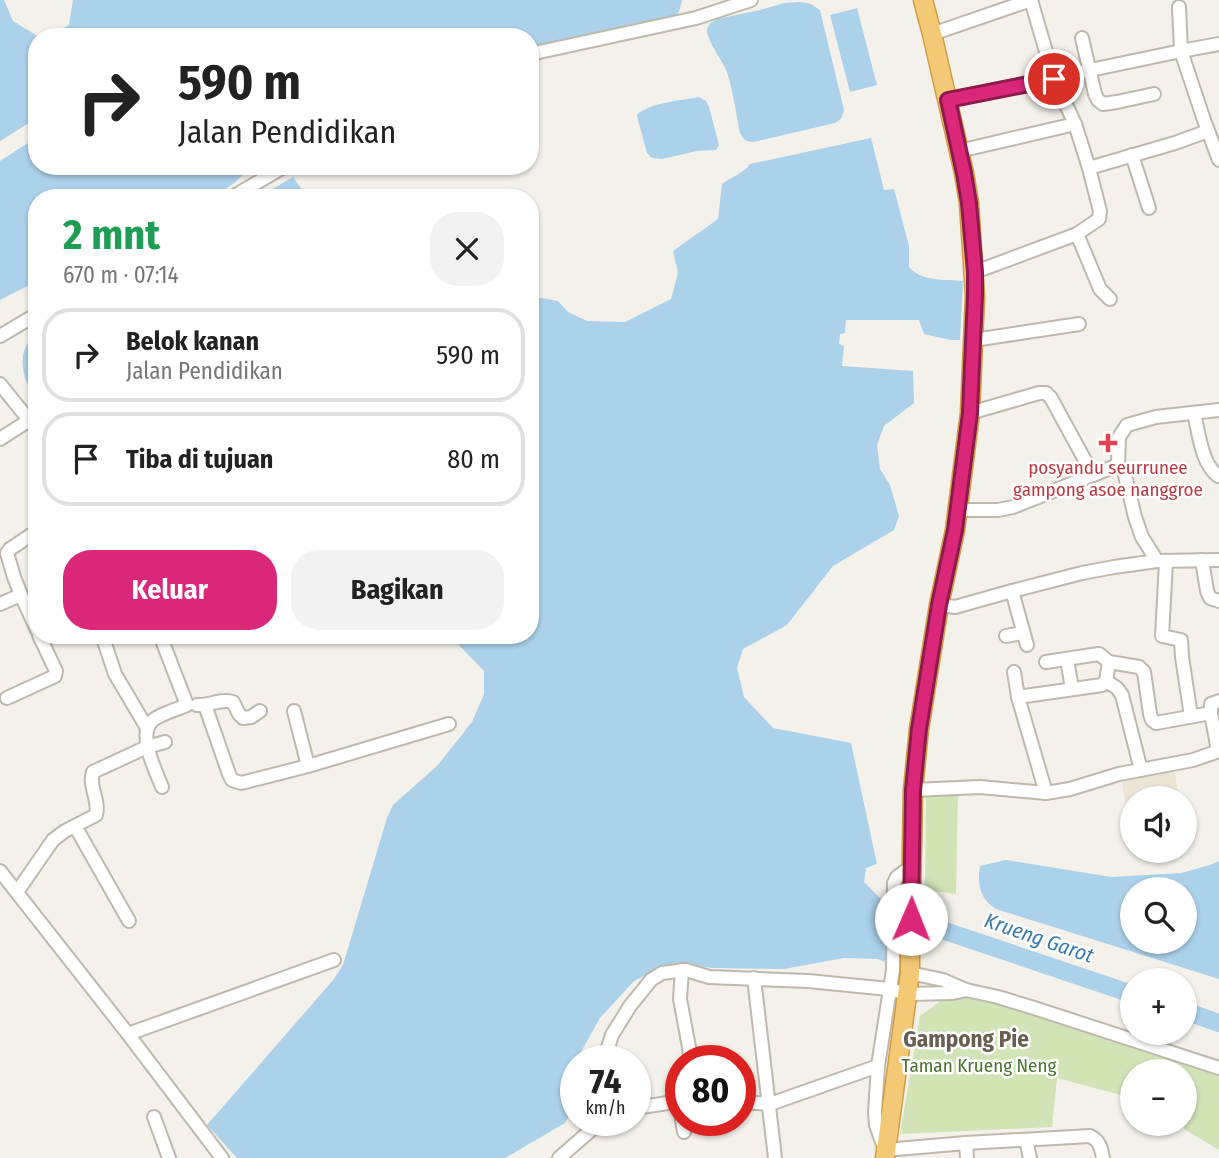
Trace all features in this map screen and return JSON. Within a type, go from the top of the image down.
[{"type":"highway","points":[[885,1154],[907,995],[905,970],[909,955],[903,894],[912,866],[913,790],[919,729],[939,605],[955,530],[970,413],[974,340],[975,272],[969,203],[948,100],[923,0]]},
{"type":"street","points":[[539,52],[696,18],[751,0]]},
{"type":"street","points":[[932,34],[1031,0],[1054,79],[1075,124],[1100,211],[1099,219],[1077,234],[975,272]]},
{"type":"street","points":[[1179,7],[1181,51],[1219,160]]},
{"type":"street","points":[[1082,38],[1095,94],[1102,104],[1154,94]]},
{"type":"street","points":[[948,100],[1219,44]]},
{"type":"street","points":[[959,151],[1075,124]]},
{"type":"street","points":[[1089,168],[1208,131]]},
{"type":"street","points":[[1132,155],[1149,208]]},
{"type":"street","points":[[246,189],[270,175]]},
{"type":"street","points":[[1077,234],[1100,289],[1110,299]]},
{"type":"street","points":[[0,336],[28,319]]},
{"type":"street","points":[[974,340],[1079,324]]},
{"type":"street","points":[[0,384],[28,420]]},
{"type":"street","points":[[970,413],[1046,393],[1093,475]]},
{"type":"street","points":[[1191,716],[1181,640],[1162,636],[1161,561],[1142,537],[1135,517],[1124,471],[1118,465],[1119,437],[1127,425],[1156,417],[1219,410]]},
{"type":"street","points":[[1194,413],[1207,461],[1219,476],[1219,487]]},
{"type":"street","points":[[0,439],[28,428]]},
{"type":"street","points":[[957,510],[998,510],[1013,507],[1118,465]]},
{"type":"street","points":[[28,537],[9,550],[5,566],[28,610]]},
{"type":"street","points":[[1202,560],[1207,592],[1210,598],[1219,601]]},
{"type":"street","points":[[939,605],[955,607],[1082,573],[1161,561],[1219,560]]},
{"type":"street","points":[[1006,636],[1025,639],[1012,591]]},
{"type":"street","points":[[0,604],[21,595]]},
{"type":"street","points":[[6,698],[55,676],[43,644]]},
{"type":"street","points":[[105,644],[115,674],[147,728],[147,747],[162,787]]},
{"type":"street","points":[[163,644],[187,705]]},
{"type":"street","points":[[1046,662],[1099,654],[1109,662],[1139,667],[1144,671],[1148,707],[1152,720],[1156,723],[1211,713]]},
{"type":"street","points":[[1067,659],[1072,690]]},
{"type":"street","points":[[1018,696],[1097,687],[1106,681],[1109,662]]},
{"type":"street","points":[[1014,672],[1045,793]]},
{"type":"street","points":[[1106,681],[1122,695],[1141,770]]},
{"type":"street","points":[[913,790],[980,787],[1045,793],[1070,789],[1118,774],[1193,760],[1219,751],[1211,713],[1211,704],[1219,701]]},
{"type":"street","points":[[147,728],[152,720],[187,705],[233,702],[243,718],[260,712]]},
{"type":"street","points":[[205,705],[229,774],[236,782],[241,783],[449,724]]},
{"type":"street","points":[[293,711],[308,766]]},
{"type":"street","points":[[17,892],[54,840],[65,831],[96,815],[98,808],[90,778],[93,772],[147,747],[165,742]]},
{"type":"street","points":[[75,826],[129,921]]},
{"type":"street","points":[[0,871],[128,1034],[215,1156]]},
{"type":"street","points":[[128,1034],[334,960]]},
{"type":"street","points":[[609,1045],[630,1006],[650,980],[662,973],[682,970],[709,977],[889,989],[907,995],[966,990]]},
{"type":"street","points":[[682,970],[680,999],[689,1045]]},
{"type":"street","points":[[1103,1158],[1100,1144],[1090,1136],[966,1143],[885,1154],[876,1125],[878,1066],[889,989],[905,970],[1034,1008],[1219,1068]]},
{"type":"street","points":[[754,978],[775,1158]]},
{"type":"street","points":[[756,1103],[770,1104],[878,1066]]},
{"type":"street","points":[[154,1117],[169,1158]]},
{"type":"street","points":[[559,1158],[584,1136]]},
{"type":"street","points":[[1026,1140],[1030,1158]]},
{"type":"street","points":[[966,1143],[967,1158]]},
{"type":"shaded area","points":[[1174,768],[1177,786],[1122,786],[1121,778]]},
{"type":"green space","points":[[958,793],[956,894],[925,890],[926,794]]},
{"type":"green space","name":"Taman Krueng Neng","points":[[946,997],[983,998],[1120,1042],[1120,1045],[1131,1045],[1175,1059],[1120,1059],[1120,1095],[1057,1078],[1052,1127],[900,1134],[920,1016]]},
{"type":"green space","name":"Taman Krueng Neng","points":[[1197,1066],[1219,1073],[1219,1150],[1196,1136]]},
{"type":"water","points":[[0,0],[4,0],[13,21],[28,30],[28,175],[243,175],[225,189],[28,189],[28,286],[0,300]]},
{"type":"water","points":[[73,0],[682,0],[676,15],[539,46],[539,28],[64,28],[69,25]]},
{"type":"water","points":[[784,3],[811,4],[820,10],[843,114],[835,123],[748,141],[740,133],[729,79],[710,41],[708,26],[717,19]]},
{"type":"water","points":[[857,8],[877,85],[850,92],[830,15]]},
{"type":"water","points":[[699,97],[706,101],[709,107],[719,145],[716,150],[697,151],[662,159],[652,158],[647,153],[637,115],[657,105]]},
{"type":"water","points":[[871,138],[884,190],[894,189],[909,246],[909,267],[927,277],[963,281],[960,340],[924,334],[919,320],[846,320],[845,333],[840,334],[839,344],[844,346],[842,366],[913,371],[914,403],[884,426],[877,445],[880,469],[890,485],[899,516],[894,530],[833,566],[787,625],[743,649],[737,668],[744,697],[773,728],[851,743],[877,864],[866,868],[864,882],[892,910],[891,965],[878,959],[844,958],[784,969],[667,964],[634,981],[600,1018],[585,1045],[560,1045],[560,1126],[505,1158],[237,1158],[207,1125],[334,979],[343,965],[393,805],[438,765],[472,722],[484,694],[484,671],[458,644],[539,644],[539,298],[558,301],[568,312],[587,321],[625,322],[671,299],[678,273],[673,251],[718,219],[722,184],[750,164]]},
{"type":"water","points":[[293,177],[302,189],[272,189]]},
{"type":"water","points":[[28,342],[28,385],[23,365]]},
{"type":"water","points":[[1006,860],[1111,877],[1181,873],[1219,861],[1219,979],[1197,972],[1197,968],[1184,968],[1139,954],[1197,954],[1197,877],[1120,877],[1120,948],[996,909],[983,896],[979,879],[980,866]]},
{"type":"pier","points":[[28,124],[28,143],[0,161],[0,141]]},
{"type":"waterway","name":"Krueng Garot","points":[[892,910],[936,928],[1120,990]]},
{"type":"waterway","name":"Krueng Garot","points":[[1197,1015],[1219,1023]]},
{"type":"place","name":"posyandu seurrunee gampong asoe nanggroe","points":[[1108,443]]},
{"type":"district","name":"Gampong Pie","points":[[966,1039]]},
{"type":"route","points":[[911,919],[913,790],[919,729],[939,605],[955,530],[970,413],[975,272],[969,203],[948,100],[1054,79]]}]
